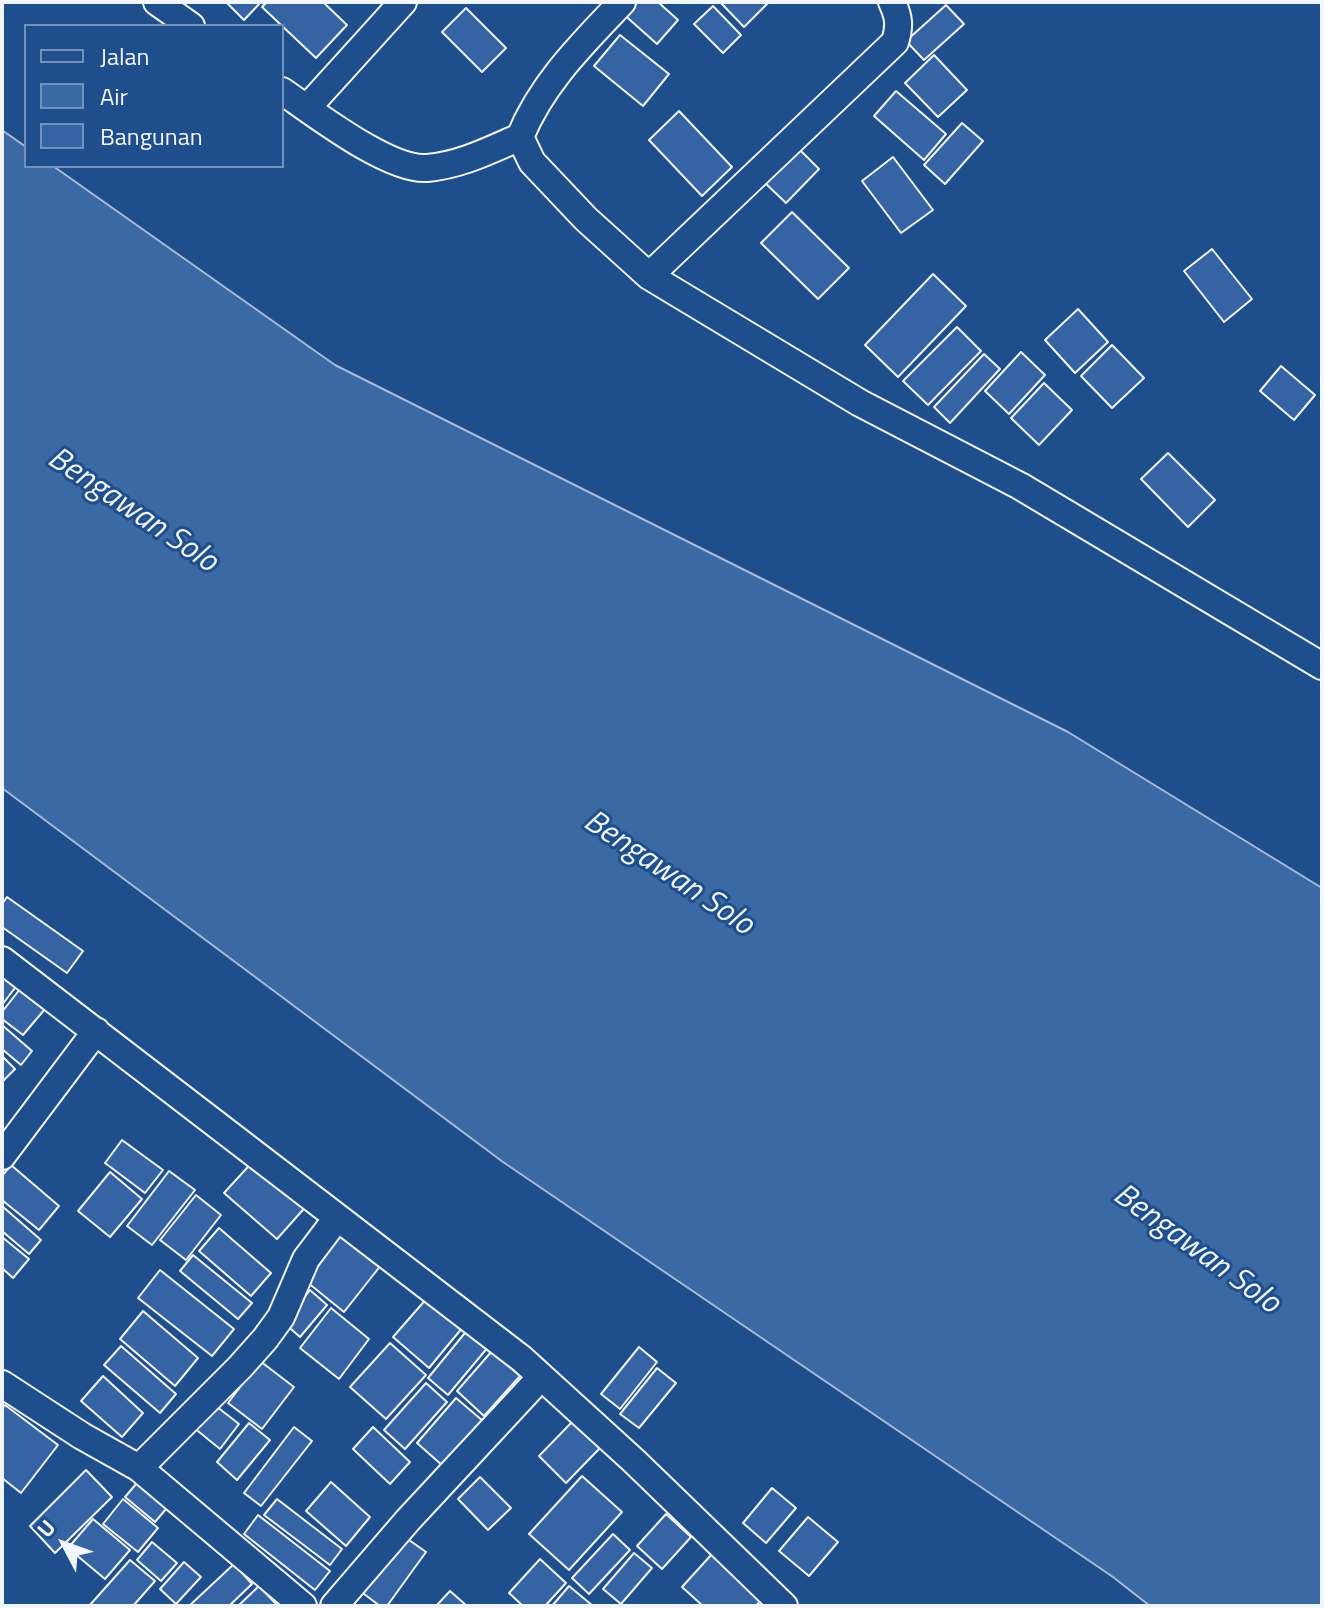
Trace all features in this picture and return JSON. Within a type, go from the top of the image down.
[{"type":"street","points":[[157,2],[188,24]]},
{"type":"street","points":[[307,108],[403,2]]},
{"type":"street","points":[[284,92],[382,157],[423,168],[459,163],[520,137],[532,109],[552,81],[622,2]]},
{"type":"street","points":[[649,276],[895,42],[899,16],[892,2]]},
{"type":"street","points":[[520,137],[532,162],[586,219],[649,276],[860,403],[1020,486],[1322,666]]},
{"type":"street","points":[[2,960],[541,1377],[634,1461],[784,1606]]},
{"type":"street","points":[[2,1156],[96,1031]]},
{"type":"street","points":[[139,1468],[265,1339],[281,1317],[306,1259],[337,1218]]},
{"type":"street","points":[[334,1606],[408,1520],[541,1377]]},
{"type":"street","points":[[2,1384],[82,1436],[139,1468],[303,1606]]},
{"type":"water","name":"Bengawan Solo","points":[[2,130],[24,146],[24,168],[56,168],[335,365],[1068,732],[1322,888],[1322,1606],[1150,1606],[1113,1577],[503,1162],[2,788]]},
{"type":"building","points":[[226,2],[261,2],[244,20]]},
{"type":"building","points":[[267,2],[323,2],[347,25],[316,58],[284,28],[284,24],[280,24],[262,7]]},
{"type":"building","points":[[630,2],[658,2],[678,20],[657,44],[621,12]]},
{"type":"building","points":[[720,2],[769,2],[744,27]]},
{"type":"building","points":[[946,5],[964,24],[924,60],[906,41]]},
{"type":"building","points":[[713,6],[741,35],[723,53],[694,24]]},
{"type":"building","points":[[466,8],[506,48],[482,72],[442,32]]},
{"type":"building","points":[[620,35],[669,74],[643,106],[594,66]]},
{"type":"building","points":[[934,55],[967,90],[938,117],[905,83]]},
{"type":"building","points":[[896,91],[946,134],[924,160],[874,116]]},
{"type":"building","points":[[679,111],[732,167],[702,196],[649,140]]},
{"type":"building","points":[[962,123],[983,141],[945,184],[924,165]]},
{"type":"building","points":[[796,146],[819,169],[786,203],[763,181]]},
{"type":"building","points":[[893,157],[933,210],[901,233],[862,181]]},
{"type":"building","points":[[792,212],[849,268],[818,299],[761,243]]},
{"type":"building","points":[[1212,249],[1252,299],[1224,322],[1184,271]]},
{"type":"building","points":[[933,274],[966,306],[898,377],[865,345]]},
{"type":"building","points":[[1078,309],[1108,342],[1075,373],[1045,340]]},
{"type":"building","points":[[957,327],[981,351],[928,405],[903,381]]},
{"type":"building","points":[[1112,345],[1144,378],[1112,408],[1081,376]]},
{"type":"building","points":[[1021,352],[1045,375],[1009,414],[985,391]]},
{"type":"building","points":[[984,354],[1000,369],[950,423],[934,407]]},
{"type":"building","points":[[1281,366],[1315,395],[1294,420],[1260,391]]},
{"type":"building","points":[[1044,383],[1072,410],[1039,445],[1011,418]]},
{"type":"building","points":[[1168,453],[1215,500],[1188,527],[1141,479]]},
{"type":"building","points":[[7,897],[83,951],[67,973],[2,927],[2,904]]},
{"type":"building","points":[[2,968],[21,980],[2,1005]]},
{"type":"building","points":[[20,989],[45,1009],[23,1035],[2,1019],[2,1012]]},
{"type":"building","points":[[2,1025],[32,1051],[21,1065],[2,1049]]},
{"type":"building","points":[[2,1056],[15,1069],[2,1082]]},
{"type":"building","points":[[122,1140],[163,1170],[145,1193],[105,1163]]},
{"type":"building","points":[[257,1157],[309,1203],[277,1239],[224,1193]]},
{"type":"building","points":[[11,1165],[59,1206],[39,1230],[2,1200],[2,1176]]},
{"type":"building","points":[[169,1171],[195,1190],[152,1245],[127,1226]]},
{"type":"building","points":[[110,1172],[142,1199],[110,1237],[78,1211]]},
{"type":"building","points":[[196,1195],[221,1215],[186,1260],[160,1240]]},
{"type":"building","points":[[2,1206],[41,1240],[29,1254],[2,1231]]},
{"type":"building","points":[[343,1227],[385,1260],[344,1312],[302,1278]]},
{"type":"building","points":[[219,1228],[271,1273],[251,1296],[199,1251]]},
{"type":"building","points":[[2,1237],[29,1259],[13,1278],[2,1268]]},
{"type":"building","points":[[193,1255],[252,1303],[238,1319],[180,1271]]},
{"type":"building","points":[[160,1270],[234,1329],[212,1356],[138,1298]]},
{"type":"building","points":[[310,1290],[327,1305],[300,1337],[283,1322]]},
{"type":"building","points":[[428,1297],[463,1327],[429,1368],[393,1337]]},
{"type":"building","points":[[331,1308],[369,1339],[339,1379],[300,1348]]},
{"type":"building","points":[[143,1311],[198,1358],[175,1386],[120,1339]]},
{"type":"building","points":[[469,1328],[489,1346],[448,1395],[428,1378]]},
{"type":"building","points":[[390,1343],[426,1375],[386,1419],[350,1387]]},
{"type":"building","points":[[121,1346],[176,1394],[160,1413],[104,1365]]},
{"type":"building","points":[[639,1347],[657,1362],[620,1409],[601,1394]]},
{"type":"building","points":[[492,1351],[520,1376],[484,1416],[457,1391]]},
{"type":"building","points":[[260,1361],[294,1387],[262,1429],[228,1403]]},
{"type":"building","points":[[657,1368],[676,1383],[639,1428],[620,1414]]},
{"type":"building","points":[[103,1376],[143,1413],[122,1437],[81,1401]]},
{"type":"building","points":[[426,1383],[447,1402],[405,1449],[384,1430]]},
{"type":"building","points":[[456,1398],[483,1421],[443,1466],[417,1443]]},
{"type":"building","points":[[212,1403],[239,1424],[220,1449],[193,1427]]},
{"type":"building","points":[[5,1405],[58,1445],[21,1493],[2,1478],[2,1409]]},
{"type":"building","points":[[573,1421],[600,1448],[566,1483],[539,1456]]},
{"type":"building","points":[[249,1423],[270,1440],[237,1480],[217,1462]]},
{"type":"building","points":[[294,1427],[312,1441],[261,1506],[244,1493]]},
{"type":"building","points":[[373,1427],[410,1462],[390,1484],[353,1449]]},
{"type":"building","points":[[86,1470],[112,1497],[55,1553],[30,1526]]},
{"type":"building","points":[[582,1476],[622,1512],[569,1570],[529,1534]]},
{"type":"building","points":[[142,1477],[172,1502],[155,1522],[125,1497]]},
{"type":"building","points":[[480,1477],[511,1508],[488,1530],[458,1499]]},
{"type":"building","points":[[331,1482],[370,1517],[346,1546],[306,1511]]},
{"type":"building","points":[[772,1488],[796,1508],[766,1543],[743,1523]]},
{"type":"building","points":[[123,1499],[158,1528],[138,1552],[103,1524]]},
{"type":"building","points":[[277,1499],[342,1549],[330,1565],[264,1515]]},
{"type":"building","points":[[666,1514],[691,1537],[662,1569],[637,1546]]},
{"type":"building","points":[[258,1515],[330,1571],[315,1590],[244,1534]]},
{"type":"building","points":[[808,1517],[838,1542],[809,1576],[779,1551]]},
{"type":"building","points":[[93,1519],[130,1550],[105,1579],[68,1548]]},
{"type":"building","points":[[613,1534],[630,1550],[589,1594],[572,1578]]},
{"type":"building","points":[[402,1535],[426,1552],[387,1606],[380,1606],[360,1591]]},
{"type":"building","points":[[152,1542],[177,1563],[161,1581],[137,1560]]},
{"type":"building","points":[[634,1553],[652,1568],[621,1604],[603,1589]]},
{"type":"building","points":[[712,1554],[762,1599],[756,1606],[703,1606],[682,1587]]},
{"type":"building","points":[[540,1559],[566,1583],[545,1606],[523,1606],[509,1593]]},
{"type":"building","points":[[130,1560],[155,1581],[133,1606],[89,1606]]},
{"type":"building","points":[[184,1562],[201,1577],[176,1604],[160,1589]]},
{"type":"building","points":[[234,1564],[252,1584],[229,1606],[189,1606]]},
{"type":"building","points":[[259,1586],[278,1606],[238,1606]]},
{"type":"building","points":[[569,1586],[593,1606],[552,1606]]},
{"type":"building","points":[[450,1591],[467,1606],[436,1606]]}]
